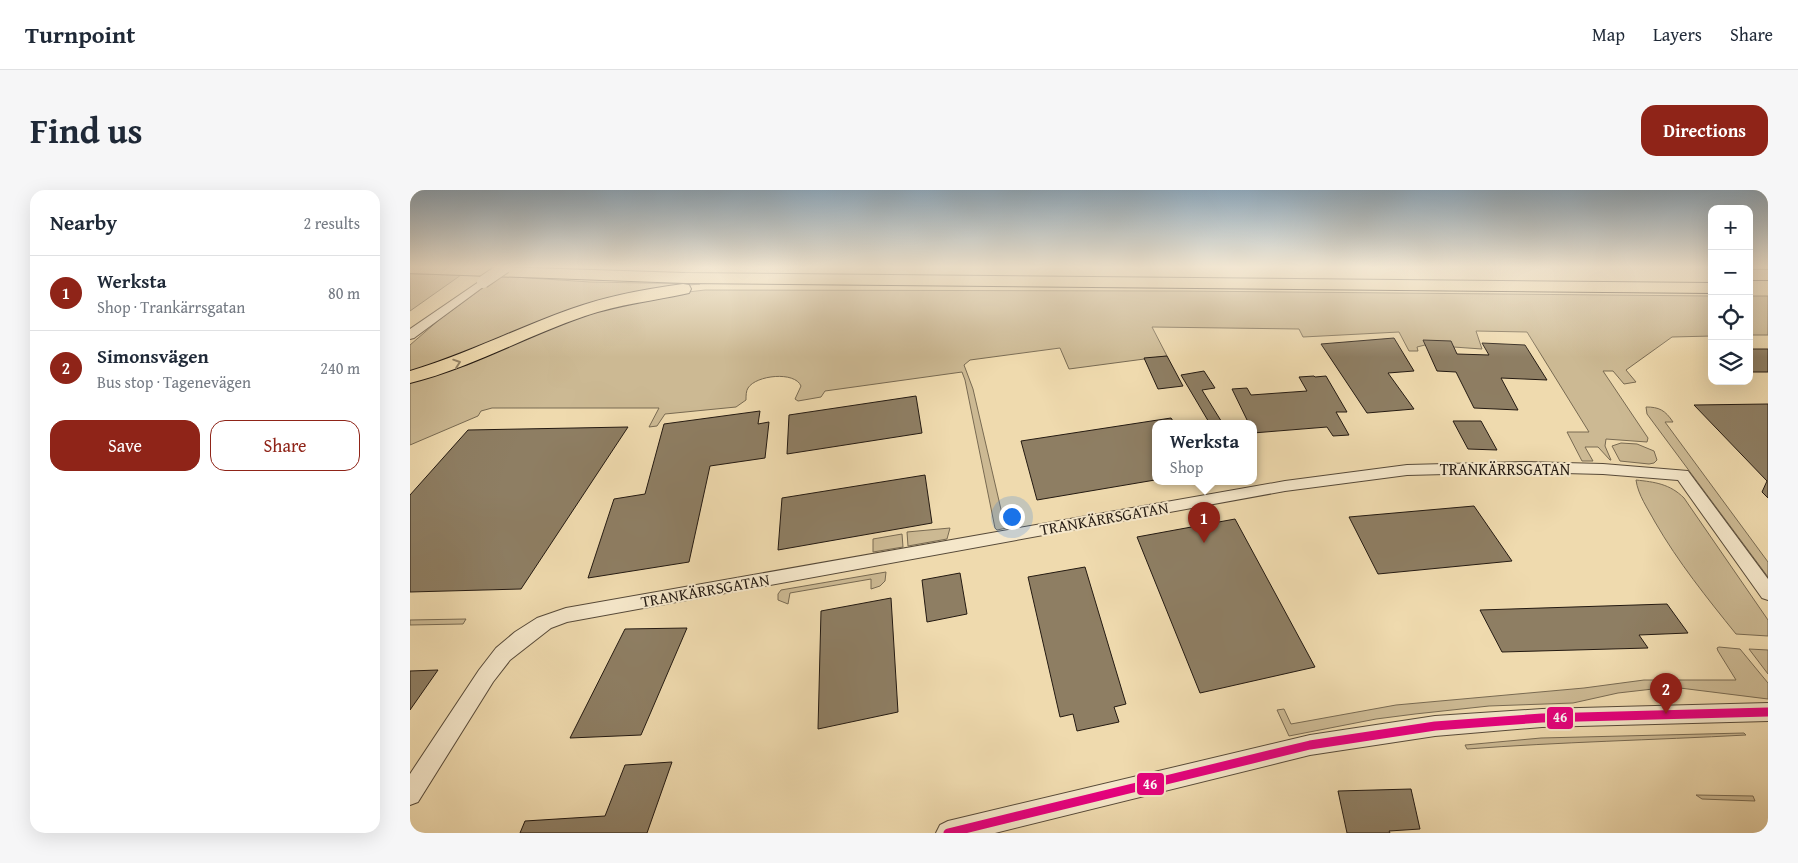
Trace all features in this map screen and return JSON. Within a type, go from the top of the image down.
[{"type":"highway","points":[[410,377],[464,360],[578,312],[630,297]]},
{"type":"street","points":[[413,334],[463,297]]},
{"type":"street","name":"TRANKÄRRSGATAN","points":[[410,794],[486,676],[503,654],[544,623],[566,615],[1285,486],[1407,470],[1502,467],[1602,469],[1683,475],[1768,593]]},
{"type":"street","points":[[948,833],[1310,745],[1435,726],[1542,718],[1768,712]]},
{"type":"shaded area","points":[[410,297],[430,297],[410,311]]},
{"type":"shaded area","points":[[470,297],[639,297],[410,374],[410,345],[440,319]]},
{"type":"shaded area","points":[[658,297],[1708,297],[1708,336],[1672,337],[1626,370],[1636,382],[1624,384],[1613,371],[1603,371],[1648,438],[1647,442],[1606,439],[1605,446],[1611,460],[1598,447],[1585,447],[1593,461],[1582,461],[1567,432],[1589,432],[1527,332],[1476,331],[1482,349],[1425,345],[1417,347],[1418,351],[1409,351],[1399,332],[1303,337],[1299,329],[1152,327],[1167,356],[1069,369],[1060,348],[970,360],[964,365],[973,389],[1003,518],[1015,516],[1015,521],[1011,527],[997,530],[995,528],[962,372],[825,391],[821,397],[798,401],[795,399],[801,386],[797,381],[784,377],[767,378],[752,384],[747,389],[746,400],[736,407],[665,414],[657,426],[649,427],[659,408],[492,408],[481,411],[478,416],[410,445],[410,381],[587,313]]},
{"type":"shaded area","points":[[1753,297],[1768,297],[1768,335],[1753,335]]},
{"type":"shaded area","points":[[1646,407],[1661,410],[1673,422],[1665,422],[1768,562],[1768,577],[1647,414]]},
{"type":"shaded area","points":[[1621,443],[1637,444],[1654,451],[1657,460],[1649,464],[1620,461],[1612,446]]},
{"type":"shaded area","points":[[1636,480],[1662,484],[1679,493],[1684,498],[1768,620],[1768,636],[1736,634],[1673,551],[1644,502]]},
{"type":"shaded area","points":[[950,528],[947,539],[908,546],[907,532]]},
{"type":"shaded area","points":[[902,534],[903,547],[873,552],[873,539]]},
{"type":"shaded area","points":[[886,572],[885,581],[880,586],[871,589],[871,579],[790,593],[788,604],[778,600],[778,594],[781,590]]},
{"type":"shaded area","points":[[466,619],[463,624],[410,625],[410,620]]},
{"type":"shaded area","points":[[1717,648],[1740,649],[1768,683],[1768,699],[1680,688],[1653,689],[1618,693],[1573,703],[1489,706],[1376,719],[1289,736],[1277,710],[1284,709],[1291,724],[1396,705],[1584,688],[1644,680],[1736,680],[1718,651]]},
{"type":"shaded area","points":[[1749,649],[1768,650],[1768,674]]},
{"type":"shaded area","points":[[1744,733],[1746,735],[1467,749],[1465,745],[1541,738]]},
{"type":"shaded area","points":[[1696,795],[1753,796],[1755,801],[1702,799]]},
{"type":"building","points":[[1394,338],[1414,371],[1388,373],[1414,409],[1367,413],[1321,344]]},
{"type":"building","points":[[1423,340],[1451,341],[1457,354],[1489,355],[1482,343],[1525,345],[1547,380],[1501,378],[1518,410],[1474,408],[1456,372],[1437,371]]},
{"type":"building","points":[[1753,349],[1768,349],[1768,372],[1753,372]]},
{"type":"building","points":[[1167,356],[1183,386],[1158,389],[1144,358]]},
{"type":"building","points":[[1204,371],[1215,388],[1202,390],[1221,420],[1208,420],[1181,375]]},
{"type":"building","points":[[1326,376],[1347,412],[1336,412],[1349,435],[1333,436],[1327,427],[1257,433],[1257,420],[1247,420],[1232,389],[1247,388],[1251,395],[1307,391],[1299,377]]},
{"type":"building","points":[[916,396],[922,433],[787,454],[789,415]]},
{"type":"building","points":[[1768,404],[1768,498],[1762,492],[1767,481],[1694,405]]},
{"type":"building","points":[[760,411],[758,424],[769,422],[765,458],[710,466],[689,562],[588,578],[614,499],[645,494],[664,424]]},
{"type":"building","points":[[1152,421],[1152,481],[1037,500],[1021,441]]},
{"type":"building","points":[[1453,421],[1481,421],[1497,450],[1468,449]]},
{"type":"building","points":[[628,427],[521,589],[410,592],[410,495],[468,430]]},
{"type":"building","points":[[925,475],[932,523],[778,550],[782,498]]},
{"type":"building","points":[[1474,506],[1512,561],[1378,574],[1349,517]]},
{"type":"building","points":[[1235,519],[1315,667],[1200,693],[1137,537]]},
{"type":"building","points":[[1085,567],[1126,704],[1114,707],[1119,722],[1077,731],[1073,714],[1060,717],[1028,577]]},
{"type":"building","points":[[960,573],[967,614],[927,622],[922,580]]},
{"type":"building","points":[[891,598],[898,712],[818,729],[821,611]]},
{"type":"building","points":[[1667,604],[1688,633],[1639,635],[1648,648],[1502,652],[1480,610]]},
{"type":"building","points":[[687,628],[641,735],[570,738],[625,629]]},
{"type":"building","points":[[438,670],[410,710],[410,671]]},
{"type":"building","points":[[672,762],[647,833],[520,833],[525,821],[605,816],[625,765]]},
{"type":"building","points":[[1411,789],[1420,829],[1389,831],[1390,833],[1347,833],[1338,791]]},
{"type":"transit line","name":"46","points":[[948,833],[1310,745],[1435,726],[1542,718],[1768,712]]},
{"type":"place","name":"Werksta","points":[[1204,543]]},
{"type":"place","name":"Simonsvägen","points":[[1666,714]]}]
